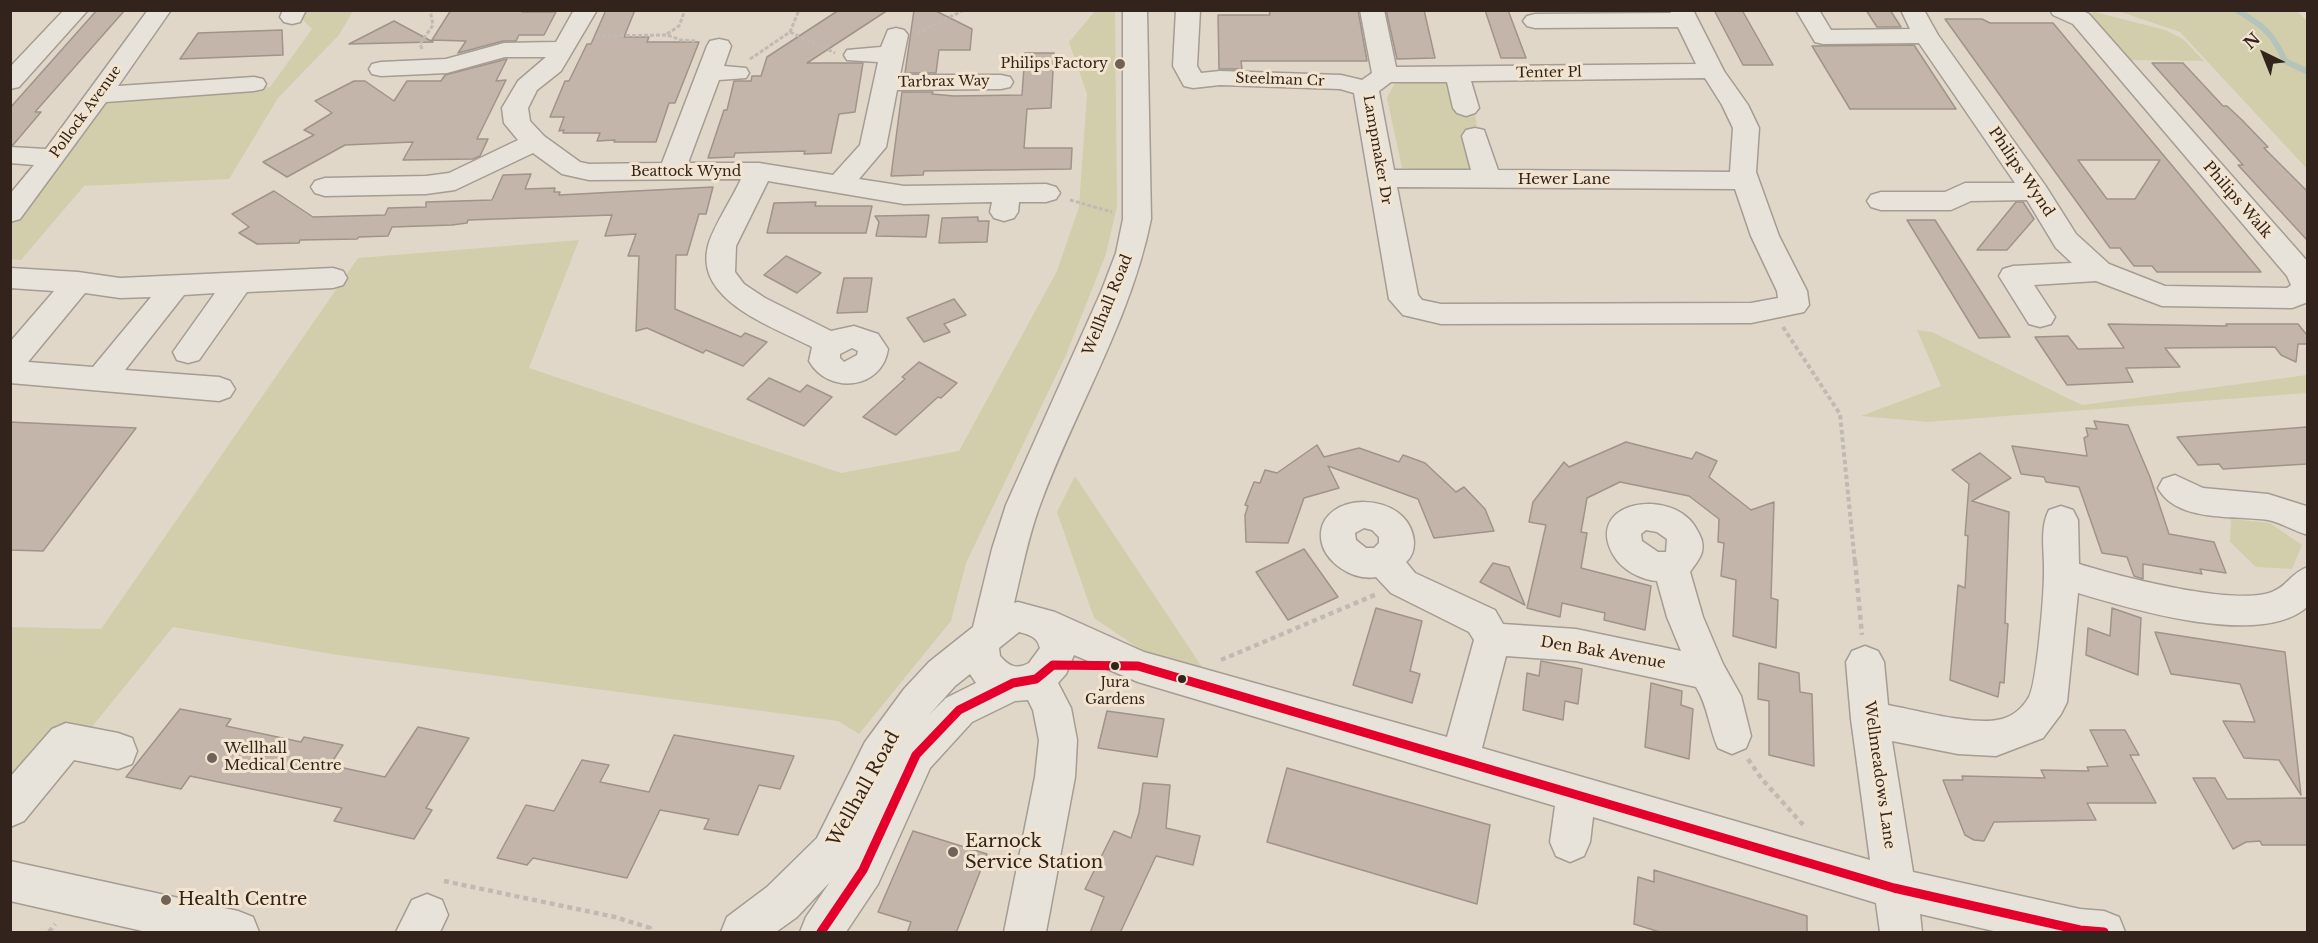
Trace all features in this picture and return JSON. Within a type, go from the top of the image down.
[{"type":"street","points":[[10,82],[76,10]]},
{"type":"street","name":"Pollock Avenue","points":[[10,213],[53,158],[160,10]]},
{"type":"street","name":"Beattock Wynd","points":[[586,10],[552,66],[527,86],[516,108],[517,123],[535,142],[571,168],[589,172],[759,171],[904,195],[1006,202],[1046,193]]},
{"type":"street","name":"Wellhall Road","points":[[742,933],[782,902],[831,852],[879,755],[917,701],[942,674],[986,637],[1023,505],[1116,291],[1130,253],[1137,219],[1135,10]]},
{"type":"street","name":"Steelman Cr","points":[[1188,10],[1185,66],[1193,81],[1220,78],[1375,82]]},
{"type":"street","name":"Lampmaker Dr","points":[[1372,10],[1382,178],[1404,299],[1413,308],[1441,314],[1752,313],[1772,309]]},
{"type":"street","points":[[1808,10],[1823,37],[1926,36]]},
{"type":"street","name":"Philips Wynd","points":[[1912,10],[1926,36],[2035,191],[2067,241],[2099,272],[2162,296]]},
{"type":"street","name":"Philips Walk","points":[[2061,10],[2081,19],[2300,272],[2307,289],[2292,298],[2162,296]]},
{"type":"street","points":[[1541,40],[1683,15],[1712,71],[1735,105],[1746,128],[1743,172],[1765,236],[1792,291],[1794,305],[1772,309]]},
{"type":"street","name":"Tenter Pl","points":[[1375,82],[1458,74],[1541,40],[1712,71]]},
{"type":"street","points":[[381,69],[418,60],[447,66],[504,50],[567,43]]},
{"type":"street","name":"Tarbrax Way","points":[[840,184],[873,147],[894,44],[856,55]]},
{"type":"street","points":[[672,171],[726,72],[719,46]]},
{"type":"street","points":[[1458,74],[1466,108]]},
{"type":"street","name":"Tarbrax Way","points":[[887,83],[1001,82]]},
{"type":"street","points":[[99,95],[254,84]]},
{"type":"street","points":[[1475,136],[1487,179]]},
{"type":"street","points":[[325,187],[363,177],[426,185],[455,181],[535,142]]},
{"type":"street","points":[[10,155],[53,158]]},
{"type":"street","points":[[759,171],[723,246],[721,273],[734,291],[755,305],[831,344]]},
{"type":"street","name":"Hewer Lane","points":[[1382,178],[1746,181]]},
{"type":"street","points":[[1881,201],[1951,201],[1965,192],[2035,191]]},
{"type":"street","points":[[2040,317],[2013,276],[2099,272]]},
{"type":"street","points":[[10,278],[78,282],[120,288],[333,278]]},
{"type":"street","points":[[10,363],[78,282]]},
{"type":"street","points":[[188,352],[238,283]]},
{"type":"street","points":[[101,379],[176,285]]},
{"type":"street","points":[[10,372],[219,389]]},
{"type":"street","points":[[2175,488],[2193,499],[2294,516]]},
{"type":"street","points":[[1870,719],[1958,736],[1986,738],[1996,738],[2029,726],[2048,702],[2053,670],[2062,574],[2061,520]]},
{"type":"street","points":[[1009,549],[1042,623],[1059,646],[1058,656],[1034,676]]},
{"type":"street","points":[[1671,566],[1685,616],[1708,673],[1722,696],[1732,736]]},
{"type":"street","points":[[1393,572],[1482,621],[1492,639],[1460,759]]},
{"type":"street","points":[[2062,574],[2125,592],[2228,610],[2259,612],[2286,603],[2307,582]]},
{"type":"street","points":[[1138,666],[998,679],[987,670],[981,657],[986,637],[1002,621],[1017,617],[1042,623],[1138,666],[1576,795],[1622,806],[1894,888],[2080,930],[2104,933]]},
{"type":"street","name":"Den Bak Avenue","points":[[1492,639],[1576,645],[1708,673]]},
{"type":"street","name":"Wellmeadows Lane","points":[[1865,662],[1870,719],[1901,933]]},
{"type":"street","points":[[1024,933],[1055,777],[1058,740],[1053,708],[1034,676]]},
{"type":"street","name":"Wellhall Road","points":[[821,933],[862,870],[916,755],[959,710],[1034,676]]},
{"type":"street","points":[[10,808],[66,741],[118,752]]},
{"type":"street","points":[[1570,842],[1576,795]]},
{"type":"street","points":[[10,881],[238,933]]},
{"type":"path","points":[[418,60],[420,44],[433,25],[430,10]]},
{"type":"path","points":[[667,35],[679,26],[685,10]]},
{"type":"path","points":[[726,72],[790,32],[799,10]]},
{"type":"path","points":[[894,44],[964,10]]},
{"type":"path","points":[[790,32],[844,57],[856,55]]},
{"type":"path","points":[[567,43],[667,35],[681,40],[721,42],[719,46]]},
{"type":"path","points":[[1046,193],[1137,219]]},
{"type":"path","points":[[1772,309],[1840,414],[1865,662]]},
{"type":"path","points":[[1180,678],[1393,572]]},
{"type":"path","points":[[1732,736],[1761,778],[1808,830]]},
{"type":"path","points":[[430,909],[615,917],[650,928],[647,933]]},
{"type":"shaded area","points":[[307,11],[353,11],[339,35],[278,98],[229,179],[84,186],[21,260],[11,259],[10,225],[105,98],[270,87],[312,29],[302,19]]},
{"type":"shaded area","points":[[1095,11],[1115,11],[1117,206],[1106,254],[1066,355],[966,563],[951,621],[859,734],[838,721],[338,655],[173,627],[91,728],[69,723],[11,785],[11,627],[101,629],[358,258],[579,240],[529,368],[841,473],[959,451],[1057,271],[1079,207],[1087,94],[1069,42]]},
{"type":"shaded area","points":[[2118,11],[2297,11],[2307,21],[2307,169],[2180,32]]},
{"type":"shaded area","points":[[2095,12],[2165,30],[2183,39],[2204,61],[2130,60],[2090,14]]},
{"type":"shaded area","points":[[1398,77],[1448,77],[1475,111],[1477,131],[1462,133],[1474,173],[1402,168],[1387,98]]},
{"type":"shaded area","points":[[1917,330],[1932,332],[2082,405],[2307,375],[2307,393],[1927,422],[1861,416],[1941,386]]},
{"type":"shaded area","points":[[1075,476],[1206,673],[1150,656],[1094,618],[1057,512]]},
{"type":"shaded area","points":[[2231,519],[2270,523],[2302,545],[2292,569],[2256,567],[2230,542]]},
{"type":"building","points":[[97,10],[125,10],[35,112],[41,112],[13,145],[10,145],[10,108]]},
{"type":"building","points":[[451,10],[556,12],[544,35],[519,35],[516,41],[503,41],[458,53],[466,41],[432,40]]},
{"type":"building","points":[[606,10],[635,10],[624,37],[649,37],[647,42],[699,42],[675,103],[669,103],[656,142],[597,141],[600,133],[563,133],[564,130],[559,131],[564,117],[550,117],[565,81],[569,81],[587,44],[591,44]]},
{"type":"building","points":[[839,10],[888,10],[807,63],[863,63],[855,112],[839,114],[831,153],[804,154],[805,151],[735,153],[734,157],[708,158],[724,110],[727,110],[734,81],[751,81],[752,76],[761,76],[767,57]]},
{"type":"building","points":[[914,10],[934,10],[972,29],[970,50],[939,50],[936,73],[905,73]]},
{"type":"building","points":[[1269,10],[1358,10],[1367,61],[1241,61],[1242,69],[1219,69],[1218,15],[1270,15]]},
{"type":"building","points":[[1386,10],[1424,10],[1435,58],[1397,59]]},
{"type":"building","points":[[1485,10],[1508,10],[1526,58],[1501,58]]},
{"type":"building","points":[[1714,10],[1742,10],[1773,65],[1743,65]]},
{"type":"building","points":[[1866,10],[1890,10],[1901,27],[1877,27]]},
{"type":"building","points":[[1945,19],[1982,19],[1990,23],[2053,23],[2261,272],[2157,272],[2152,266],[2134,266],[2120,248],[2110,248]],"holes":[[[2078,160],[2160,160],[2135,199],[2107,199]]]},
{"type":"building","points":[[394,21],[433,42],[349,44]]},
{"type":"building","points":[[282,30],[283,55],[180,59],[198,33]]},
{"type":"building","points":[[1914,45],[1956,109],[1850,109],[1812,46]]},
{"type":"building","points":[[1025,53],[1054,53],[1051,108],[1027,109],[1024,148],[1072,148],[1071,169],[924,171],[923,175],[891,176],[902,92],[933,92],[932,94],[954,96],[1022,95]]},
{"type":"building","points":[[507,59],[496,81],[506,80],[477,139],[488,139],[480,156],[473,159],[403,160],[413,142],[345,145],[287,177],[263,162],[314,135],[304,130],[332,113],[315,101],[354,81],[365,81],[394,101],[407,81],[441,81],[445,75]]},
{"type":"building","points":[[2152,63],[2183,63],[2223,106],[2227,106],[2242,120],[2268,147],[2264,148],[2307,191],[2307,240],[2238,165],[2243,165]]},
{"type":"building","points":[[531,174],[525,189],[555,188],[554,192],[560,192],[559,195],[713,187],[706,214],[699,214],[687,255],[676,255],[675,309],[741,337],[745,333],[767,342],[743,366],[706,350],[703,353],[647,328],[636,331],[639,256],[628,256],[636,234],[605,236],[612,215],[468,220],[467,223],[452,225],[392,227],[388,236],[257,244],[239,233],[249,227],[232,214],[274,191],[313,217],[385,215],[388,208],[426,207],[426,202],[492,200],[503,175]]},
{"type":"building","points":[[816,202],[815,206],[872,206],[866,233],[767,233],[774,203]]},
{"type":"building","points":[[2016,202],[2023,202],[2034,219],[2007,250],[1977,250]]},
{"type":"building","points":[[929,215],[926,237],[876,236],[879,222],[875,216]]},
{"type":"building","points":[[978,217],[978,221],[989,221],[987,242],[939,243],[942,218]]},
{"type":"building","points":[[1907,220],[1935,220],[2010,337],[1979,338]]},
{"type":"building","points":[[786,256],[821,273],[797,293],[764,275]]},
{"type":"building","points":[[844,278],[872,278],[867,312],[837,313]]},
{"type":"building","points":[[954,299],[966,315],[944,324],[950,332],[924,342],[907,318]]},
{"type":"building","points":[[2108,324],[2227,326],[2226,324],[2298,324],[2307,335],[2307,344],[2298,344],[2296,362],[2281,355],[2275,347],[2165,348],[2180,367],[2126,368],[2133,382],[2067,385],[2035,337],[2068,336],[2078,349],[2124,348]]},
{"type":"building","points":[[919,362],[957,383],[896,435],[863,417],[905,379],[902,377]]},
{"type":"building","points":[[769,378],[800,392],[807,385],[832,397],[804,426],[747,399]]},
{"type":"building","points":[[2094,421],[2128,425],[2150,477],[2169,534],[2214,542],[2226,573],[2200,569],[2202,574],[2143,564],[2143,579],[2134,576],[2127,557],[2102,553],[2079,487],[2046,482],[2044,477],[2021,474],[2012,446],[2087,456],[2084,438],[2088,436],[2086,428],[2097,429]]},
{"type":"building","points":[[10,422],[136,428],[43,551],[10,550]]},
{"type":"building","points":[[2307,427],[2307,464],[2223,469],[2219,464],[2198,465],[2177,437]]},
{"type":"building","points":[[1626,442],[1692,459],[1696,452],[1717,461],[1709,477],[1751,510],[1774,502],[1771,598],[1778,600],[1776,648],[1733,636],[1736,580],[1721,576],[1724,543],[1718,542],[1719,519],[1689,496],[1620,482],[1587,498],[1581,532],[1587,533],[1581,568],[1651,586],[1645,630],[1604,620],[1605,613],[1562,603],[1560,617],[1527,608],[1546,525],[1529,522],[1533,502],[1564,462],[1569,467]]},
{"type":"building","points":[[1317,445],[1324,457],[1359,448],[1399,462],[1403,455],[1425,463],[1456,492],[1464,487],[1485,509],[1494,531],[1434,538],[1418,499],[1328,466],[1339,488],[1304,498],[1288,543],[1246,542],[1245,515],[1248,506],[1245,505],[1254,482],[1260,483],[1265,470],[1277,473]]},
{"type":"building","points":[[1980,453],[2011,478],[1972,501],[2009,512],[2005,623],[2008,624],[2004,683],[2000,682],[1998,697],[1950,680],[1958,585],[1965,588],[1968,536],[1965,535],[1969,484],[1952,470]]},
{"type":"building","points":[[1304,549],[1338,597],[1288,620],[1256,572]]},
{"type":"building","points":[[1493,563],[1509,567],[1525,605],[1480,582]]},
{"type":"building","points":[[1376,608],[1422,621],[1410,671],[1420,674],[1412,703],[1353,685]]},
{"type":"building","points":[[2112,608],[2141,618],[2138,675],[2086,655],[2088,628],[2110,636]]},
{"type":"building","points":[[2155,632],[2285,652],[2301,795],[2279,760],[2244,758],[2223,721],[2255,722],[2240,684],[2171,674]]},
{"type":"building","points":[[1541,661],[1582,669],[1578,704],[1565,701],[1563,720],[1523,710],[1527,673],[1539,676]]},
{"type":"building","points":[[1759,663],[1799,673],[1800,692],[1812,694],[1814,766],[1769,755],[1769,701],[1758,699]]},
{"type":"building","points":[[1651,683],[1682,691],[1681,705],[1693,709],[1689,759],[1645,747]]},
{"type":"building","points":[[180,709],[231,719],[226,726],[301,742],[304,737],[343,745],[330,765],[385,777],[418,727],[469,738],[426,808],[432,810],[414,839],[334,821],[342,808],[190,776],[181,789],[126,777]]},
{"type":"building","points":[[1107,711],[1164,719],[1157,757],[1098,748]]},
{"type":"building","points":[[2090,730],[2125,730],[2139,755],[2130,755],[2156,803],[2087,803],[2096,820],[1994,822],[1984,841],[1974,840],[1965,835],[1943,780],[1963,780],[1962,776],[2045,778],[2041,770],[2089,771],[2087,767],[2108,766]]},
{"type":"building","points":[[674,735],[794,756],[780,789],[759,785],[738,835],[704,829],[709,819],[660,810],[627,878],[533,858],[527,865],[497,858],[526,805],[554,811],[582,760],[609,765],[600,782],[649,792]]},
{"type":"building","points":[[1287,768],[1490,825],[1477,904],[1267,842]]},
{"type":"building","points":[[2193,778],[2215,778],[2227,799],[2307,798],[2307,845],[2262,845],[2260,841],[2246,842],[2233,849]]},
{"type":"building","points":[[1143,783],[1170,785],[1166,828],[1200,836],[1193,865],[1156,856],[1120,933],[1090,933],[1104,897],[1085,889],[1114,831],[1131,838],[1139,813]]},
{"type":"building","points":[[913,831],[987,854],[956,933],[907,933],[911,922],[878,912]]},
{"type":"building","points":[[1654,870],[1807,916],[1807,933],[1663,933],[1634,924],[1638,877],[1654,882]]},
{"type":"waterway","points":[[2237,10],[2266,31],[2276,43],[2285,61],[2308,72]]},
{"type":"transit line","points":[[821,932],[863,870],[916,755],[959,710],[1013,683],[1036,679],[1053,665],[1138,666],[1894,888],[2080,930],[2104,932]]},
{"type":"place","name":"Philips Factory","points":[[1120,64]]},
{"type":"place","name":"Jura Gardens","points":[[1115,666]]},
{"type":"place","name":"Wellhall Medical Centre","points":[[212,758]]},
{"type":"place","name":"Earnock Service Station","points":[[953,852]]},
{"type":"place","name":"Health Centre","points":[[166,900]]}]
